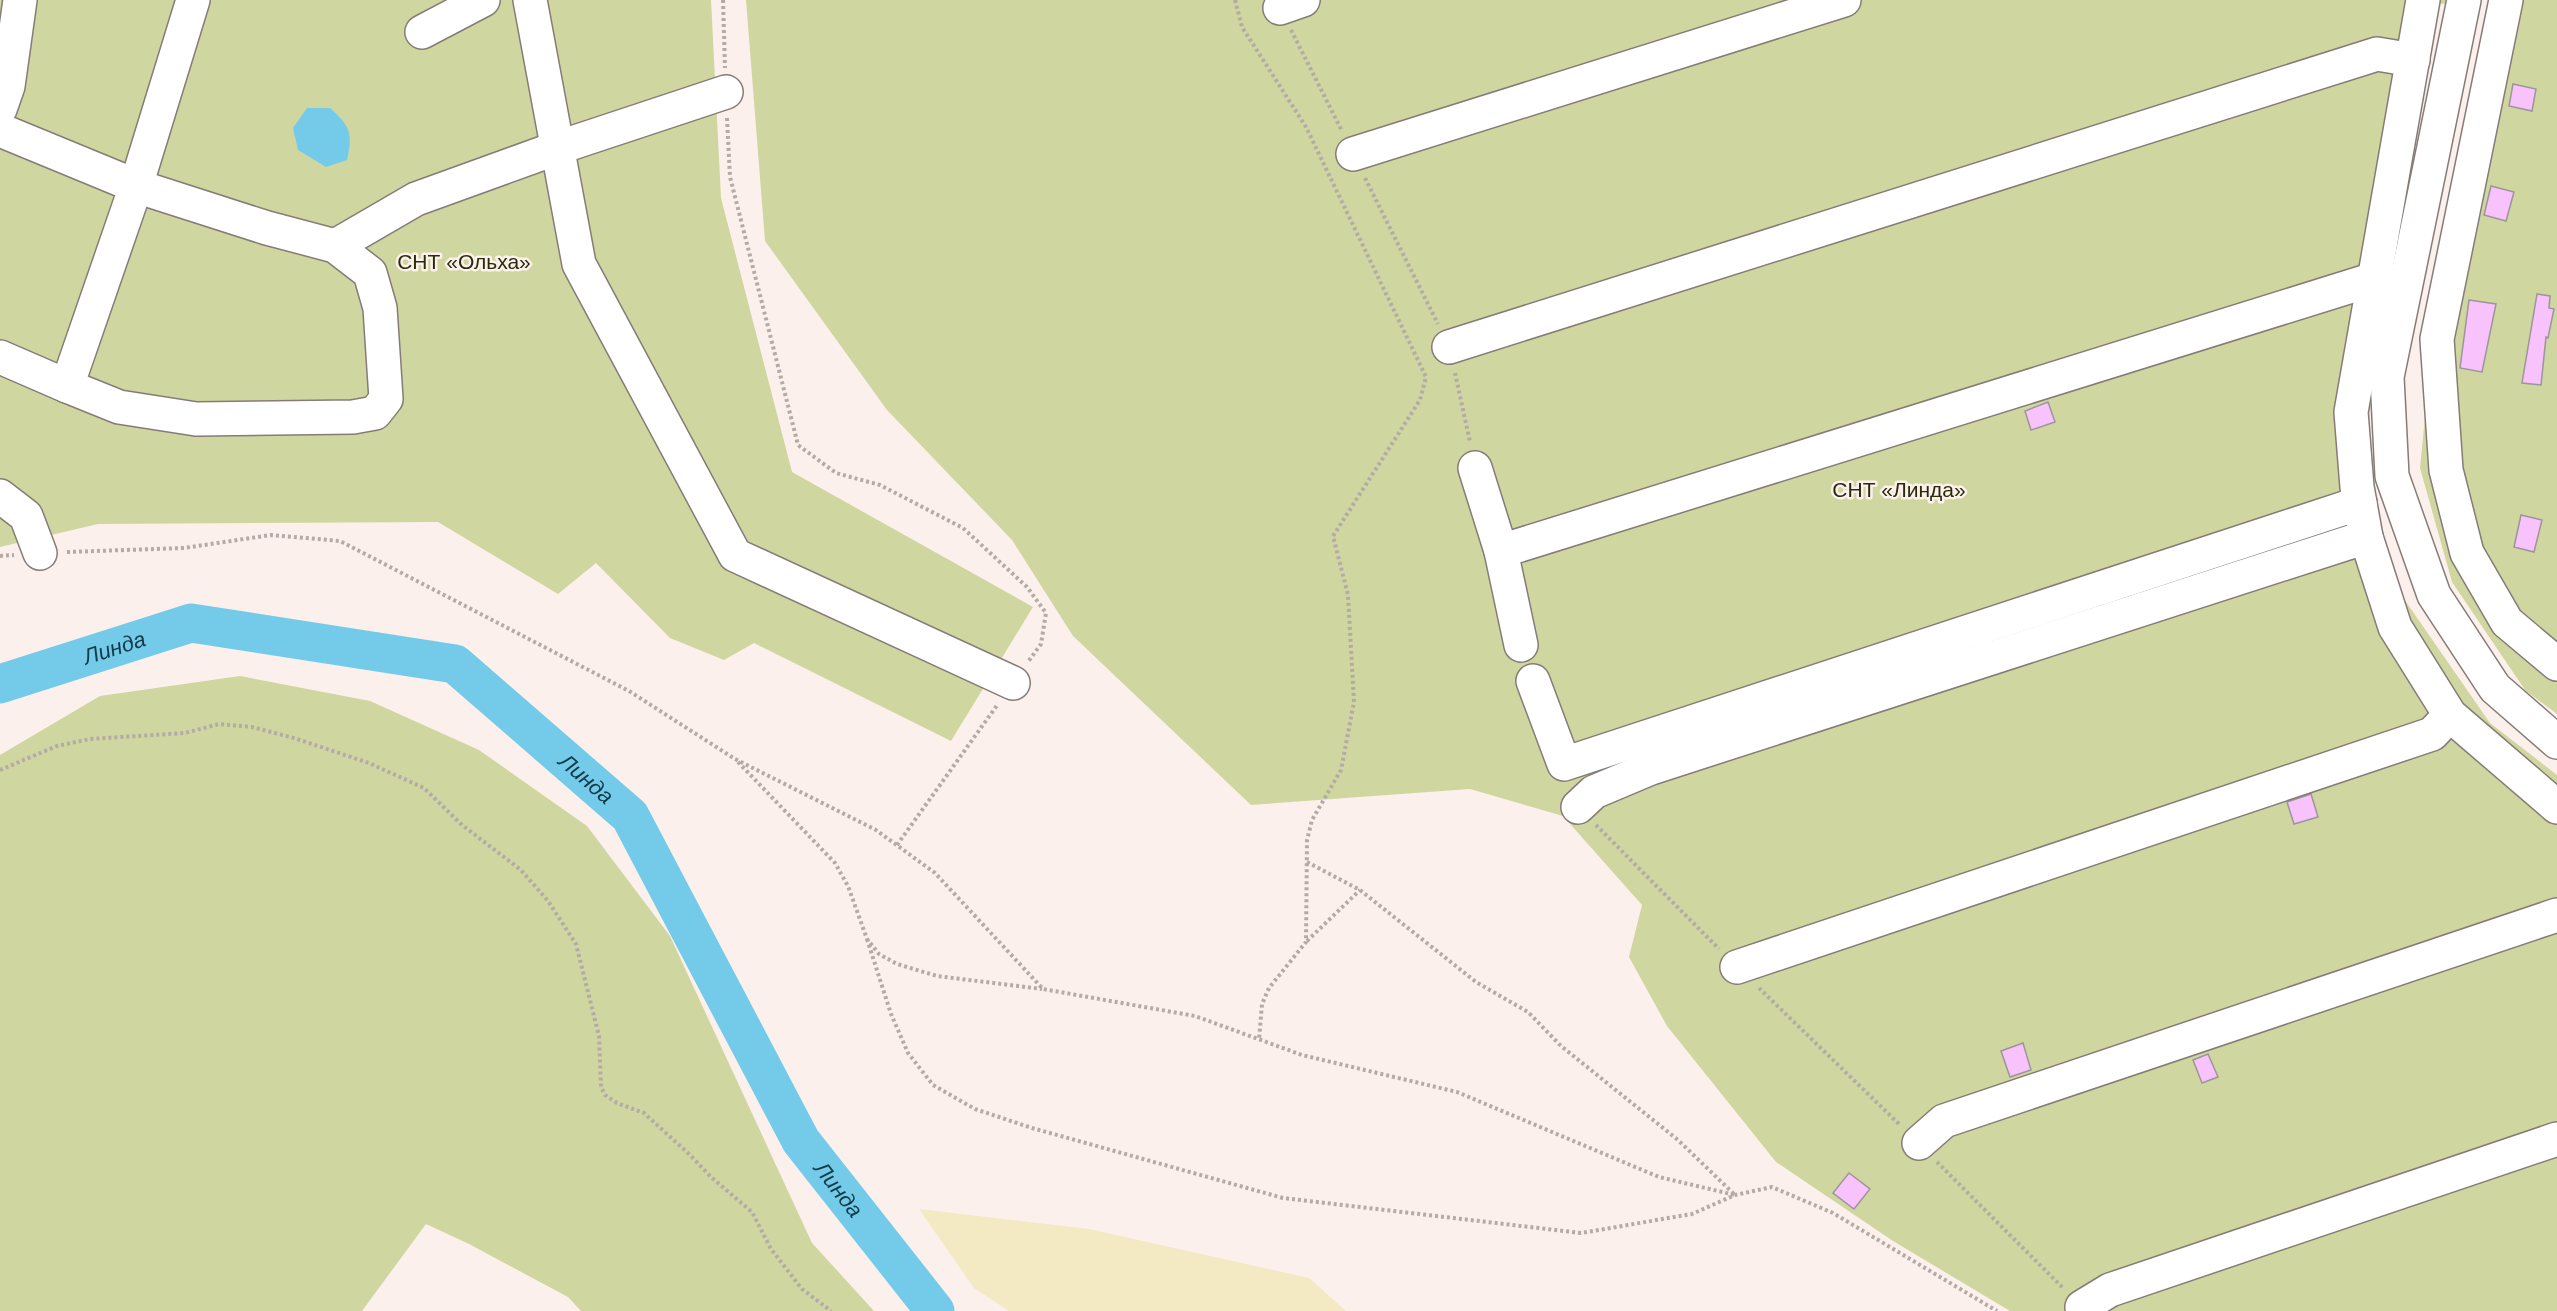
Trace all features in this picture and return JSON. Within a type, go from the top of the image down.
[{"type":"street","points":[[0,109],[8,86],[20,0]]},
{"type":"street","points":[[67,386],[136,186],[193,0]]},
{"type":"street","points":[[422,32],[483,0]]},
{"type":"street","points":[[530,0],[579,264],[735,555],[1012,684]]},
{"type":"street","points":[[1353,154],[1844,0]]},
{"type":"street","points":[[2423,0],[2351,412],[2360,503],[2366,537],[2395,627],[2450,715],[2557,807]]},
{"type":"street","points":[[2464,0],[2387,377],[2392,476],[2434,595],[2495,688],[2557,741]]},
{"type":"street","points":[[2506,0],[2437,339],[2446,470],[2467,553],[2507,622],[2557,664]]},
{"type":"street","points":[[1449,347],[2377,54],[2413,60]]},
{"type":"street","points":[[335,246],[416,199],[557,148],[726,92]]},
{"type":"street","points":[[0,130],[136,186],[267,228],[335,246],[370,273],[380,308],[386,399],[375,413],[353,417],[196,419],[119,407],[0,357]]},
{"type":"street","points":[[1501,551],[2374,279]]},
{"type":"street","points":[[1475,468],[1501,551],[1521,645]]},
{"type":"street","points":[[0,496],[26,516],[40,553]]},
{"type":"street","points":[[1533,681],[1564,764],[2360,503]]},
{"type":"street","points":[[1578,807],[1594,792],[1651,768],[2366,537]]},
{"type":"street","points":[[1737,967],[2432,734],[2450,715]]},
{"type":"street","points":[[1919,1143],[1944,1121],[2557,915]]},
{"type":"street","points":[[2082,1307],[2110,1290],[2557,1139]]},
{"type":"path","points":[[723,0],[729,177],[798,445],[836,473],[880,485],[963,528],[1027,587],[1046,613],[1041,644],[897,844]]},
{"type":"path","points":[[1235,0],[1242,27],[1306,128],[1426,377],[1420,400],[1333,536],[1348,595],[1354,702],[1341,770],[1312,820],[1307,840],[1306,942]]},
{"type":"path","points":[[1292,4],[1353,154],[1449,347],[1475,468]]},
{"type":"path","points":[[0,556],[184,548],[271,535],[340,541],[629,691],[735,759],[876,830],[935,873],[1043,989]]},
{"type":"path","points":[[0,770],[57,746],[90,739],[185,733],[219,724],[252,727],[294,738],[369,763],[424,788],[462,825],[521,870],[548,901],[576,944],[599,1036],[601,1087],[605,1095],[626,1107],[644,1113],[690,1155],[711,1178],[752,1212],[771,1249],[802,1289],[831,1311]]},
{"type":"path","points":[[735,759],[835,863],[848,886],[891,1014],[908,1053],[933,1085],[975,1109],[1102,1149],[1283,1198],[1581,1233],[1692,1215],[1735,1195],[1772,1187],[1833,1213],[1997,1311]]},
{"type":"path","points":[[1578,807],[2082,1307]]},
{"type":"path","points":[[1306,862],[1360,890],[1476,982],[1528,1012],[1561,1046],[1678,1140],[1735,1195]]},
{"type":"path","points":[[1259,1040],[1262,1004],[1269,988],[1306,942],[1360,890]]},
{"type":"path","points":[[867,939],[879,954],[888,959],[937,976],[1043,989],[1195,1016],[1302,1055],[1457,1092],[1659,1177],[1735,1195]]},
{"type":"green space","name":"СНТ «Ольха»","points":[[0,0],[711,0],[721,198],[792,472],[1033,607],[951,741],[754,643],[724,660],[670,638],[596,563],[558,594],[438,522],[98,524],[0,547]]},
{"type":"green space","name":"СНТ «Линда»","points":[[746,0],[2458,0],[2457,7],[2439,3],[2373,334],[2367,466],[2395,586],[2490,723],[2557,775],[2557,1311],[2010,1311],[1893,1241],[1776,1162],[1667,1026],[1629,957],[1642,905],[1563,816],[1470,789],[1251,805],[1073,636],[1012,540],[887,410],[765,241]]},
{"type":"green space","points":[[2489,0],[2557,0],[2557,714],[2525,690],[2452,582],[2420,468],[2441,255]]},
{"type":"green space","points":[[240,676],[370,701],[479,750],[587,826],[670,936],[812,1243],[874,1311],[581,1311],[568,1297],[469,1244],[426,1224],[362,1311],[0,1311],[0,755],[100,696]]},
{"type":"sand","points":[[919,1209],[1089,1229],[1309,1278],[1346,1311],[1009,1311],[974,1288]]},
{"type":"water","points":[[307,108],[330,108],[346,125],[350,136],[347,160],[326,167],[298,150],[293,128]]},
{"type":"building","points":[[2513,84],[2536,89],[2532,111],[2509,106]]},
{"type":"building","points":[[2491,186],[2514,192],[2506,221],[2484,215]]},
{"type":"building","points":[[2537,294],[2550,296],[2549,308],[2554,309],[2548,338],[2546,337],[2541,385],[2522,383]]},
{"type":"building","points":[[2469,300],[2496,304],[2482,372],[2460,368]]},
{"type":"building","points":[[2048,402],[2055,422],[2031,430],[2025,411]]},
{"type":"building","points":[[2521,515],[2542,520],[2534,552],[2514,547]]},
{"type":"building","points":[[2311,794],[2318,817],[2294,824],[2287,802]]},
{"type":"building","points":[[2023,1043],[2031,1070],[2010,1077],[2001,1051]]},
{"type":"building","points":[[2208,1054],[2218,1077],[2202,1083],[2193,1060]]},
{"type":"building","points":[[1849,1173],[1870,1189],[1854,1209],[1833,1193]]},
{"type":"waterway","name":"Линда","points":[[0,684],[191,623],[455,664],[630,816],[801,1141],[935,1311]]}]
